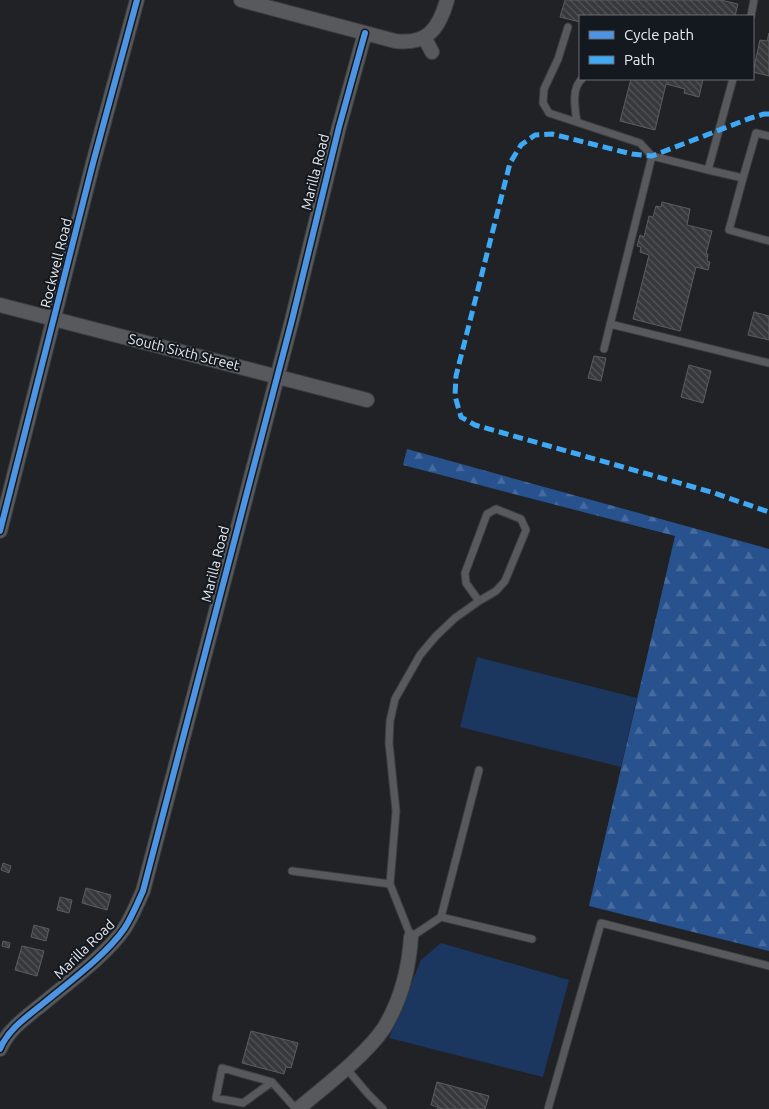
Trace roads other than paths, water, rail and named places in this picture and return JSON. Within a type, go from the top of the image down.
[{"type":"street","name":"Rockwell Road","points":[[0,531],[93,163],[137,0]]},
{"type":"street","points":[[241,0],[395,41],[406,42],[418,40],[432,32],[440,22],[447,0]]},
{"type":"street","name":"Marilla Road","points":[[0,1050],[6,1038],[19,1024],[70,981],[117,937],[137,905],[156,847],[331,159],[365,33]]},
{"type":"street","points":[[424,37],[432,52]]},
{"type":"street","name":"South Sixth Street","points":[[0,305],[367,400]]},
{"type":"street","points":[[297,1109],[346,1068],[384,1027],[405,979],[410,957],[411,937]]},
{"type":"lane","points":[[751,15],[754,0]]},
{"type":"lane","points":[[568,27],[558,59],[544,89],[543,103],[549,113],[640,143],[652,156],[743,178]]},
{"type":"lane","points":[[577,122],[574,103],[578,82],[581,80]]},
{"type":"lane","points":[[708,170],[733,80]]},
{"type":"lane","points":[[769,136],[756,133],[729,230],[769,241]]},
{"type":"lane","points":[[604,349],[652,156]]},
{"type":"lane","points":[[610,324],[769,362]]},
{"type":"lane","points":[[479,602],[466,583],[466,573],[487,514],[496,509],[522,518],[526,530],[505,581],[496,591],[455,618],[420,655],[395,699],[390,721],[389,743],[396,811],[390,884],[411,937],[441,917],[479,770]]},
{"type":"lane","points":[[292,871],[390,884]]},
{"type":"lane","points":[[441,917],[532,939]]},
{"type":"lane","points":[[548,1109],[601,923],[769,966]]},
{"type":"lane","points":[[272,1082],[243,1103],[216,1098],[222,1068],[272,1082],[297,1109]]},
{"type":"lane","points":[[346,1068],[368,1094],[384,1109]]}]
